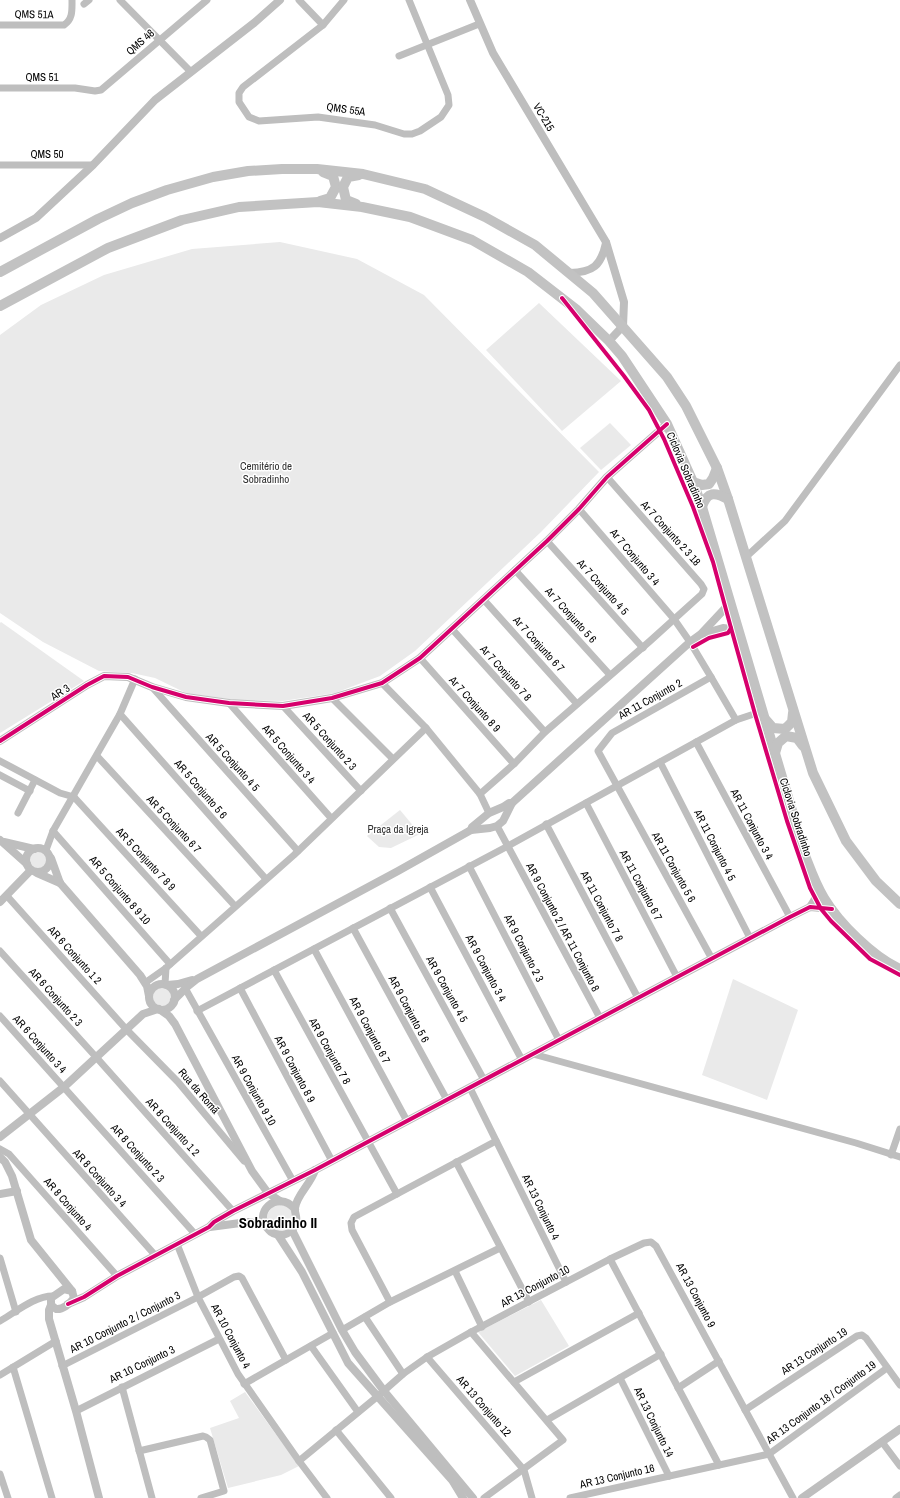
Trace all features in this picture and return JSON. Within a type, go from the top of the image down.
[{"type":"main road","points":[[0,272],[98,219],[132,203],[167,190],[212,177],[248,171],[282,169],[317,169],[363,174],[425,190],[459,204],[536,245],[593,293],[667,377],[686,406],[717,468],[728,499],[813,773],[846,841],[876,881],[900,904]]},
{"type":"main road","points":[[317,169],[333,176],[336,187],[330,198],[318,202]]},
{"type":"main road","points":[[362,207],[346,200],[343,187],[348,177],[363,174]]},
{"type":"main road","points":[[0,306],[108,248],[182,220],[239,207],[318,202],[362,207],[410,217],[472,240],[528,272],[577,310],[609,341],[622,356],[667,424],[693,482],[702,507],[806,858],[818,887],[824,899],[846,927],[871,951],[900,969]]},
{"type":"main road","points":[[693,482],[702,485],[709,484],[714,478],[717,468]]},
{"type":"main road","points":[[702,507],[704,499],[710,494],[718,494],[728,499]]},
{"type":"main road","points":[[764,715],[773,728],[785,729],[792,722],[793,711]]},
{"type":"main road","points":[[775,753],[778,743],[786,736],[797,738],[804,748]]},
{"type":"street","name":"QMS 51A","points":[[0,24],[64,25],[68,22],[71,16],[72,0]]},
{"type":"street","points":[[120,0],[191,72]]},
{"type":"street","name":"QMS 48","points":[[84,89],[95,91],[101,90],[207,0]]},
{"type":"street","points":[[0,238],[36,218],[93,165],[155,100],[254,23],[280,0]]},
{"type":"street","points":[[299,0],[323,25]]},
{"type":"street","name":"QMS 55A","points":[[344,0],[323,25],[243,88],[239,93],[240,102],[250,117],[259,121],[318,117],[375,124],[404,134],[412,134],[420,131],[441,117],[449,105],[448,95],[409,0]]},
{"type":"street","name":"VC-215","points":[[470,0],[479,24],[493,53],[606,242],[624,302],[623,326]]},
{"type":"street","points":[[400,56],[479,24]]},
{"type":"street","name":"QMS 51","points":[[0,88],[84,89]]},
{"type":"street","name":"QMS 50","points":[[0,165],[93,165]]},
{"type":"street","points":[[570,273],[584,272],[596,266],[602,256],[606,242]]},
{"type":"street","points":[[609,341],[623,326]]},
{"type":"street","points":[[746,557],[785,521],[900,365]]},
{"type":"street","name":"AR 3","points":[[0,740],[87,685],[104,676],[128,677],[152,687],[186,697],[230,703],[283,706],[332,698],[382,682],[420,658],[547,541],[580,509],[607,477],[667,424]]},
{"type":"street","name":"Ar 7 Conjunto 2 3 18","points":[[607,477],[704,589],[702,594],[674,619]]},
{"type":"street","name":"Ar 7 Conjunto 3 4","points":[[580,509],[674,619],[712,677]]},
{"type":"street","name":"Ar 7 Conjunto 4 5","points":[[547,541],[643,648]]},
{"type":"street","name":"Ar 7 Conjunto 5 6","points":[[515,570],[610,675]]},
{"type":"street","name":"Ar 7 Conjunto 6 7","points":[[484,600],[577,704]]},
{"type":"street","points":[[0,1137],[64,1087],[144,1013],[158,1009],[166,1009],[185,988],[197,979],[471,830],[497,825],[512,802],[690,642],[701,634],[730,603]]},
{"type":"street","points":[[480,794],[514,764],[545,732],[643,648],[674,619]]},
{"type":"street","points":[[701,634],[723,628],[738,630]]},
{"type":"street","name":"Ar 7 Conjunto 7 8","points":[[452,629],[545,732]]},
{"type":"street","name":"Ar 7 Conjunto 8 9","points":[[420,658],[514,764]]},
{"type":"street","points":[[712,677],[736,720]]},
{"type":"street","name":"AR 11 Conjunto 2","points":[[616,786],[598,751],[612,732],[712,677]]},
{"type":"street","points":[[46,850],[53,831],[74,797],[120,714],[135,679]]},
{"type":"street","points":[[382,682],[426,728],[480,794],[489,814],[486,825],[497,825]]},
{"type":"street","name":"AR 5 Conjunto 4 5","points":[[152,687],[298,851]]},
{"type":"street","points":[[332,698],[393,760]]},
{"type":"street","name":"AR 5 Conjunto 3 4","points":[[230,703],[331,818]]},
{"type":"street","name":"AR 5 Conjunto 2 3","points":[[283,706],[361,791]]},
{"type":"street","name":"AR 5 Conjunto 5 6","points":[[120,714],[266,879]]},
{"type":"street","points":[[197,1011],[508,846],[736,720],[764,715]]},
{"type":"street","points":[[149,980],[168,966],[298,851],[426,728]]},
{"type":"street","name":"AR 11 Conjunto 3 4","points":[[696,742],[790,917]]},
{"type":"street","name":"AR 5 Conjunto 6 7","points":[[97,756],[235,906]]},
{"type":"street","points":[[0,761],[60,793],[74,797]]},
{"type":"street","name":"AR 11 Conjunto 4 5","points":[[660,762],[750,938]]},
{"type":"street","points":[[0,775],[30,791]]},
{"type":"street","points":[[18,813],[35,780]]},
{"type":"street","name":"AR 11 Conjunto 5 6","points":[[616,786],[712,959]]},
{"type":"street","name":"AR 5 Conjunto 7 8 9","points":[[74,797],[201,936]]},
{"type":"street","points":[[471,830],[472,827],[489,814],[512,802]]},
{"type":"street","name":"AR 11 Conjunto 6 7","points":[[586,803],[677,977]]},
{"type":"street","points":[[489,814],[500,814],[497,825]]},
{"type":"street","name":"AR 11 Conjunto 7 8","points":[[546,824],[638,998]]},
{"type":"street","name":"AR 9 Conjunto 2 / AR 11 Conjunto 8","points":[[497,825],[600,1018]]},
{"type":"street","name":"AR 5 Conjunto 8 9 10","points":[[53,831],[168,966]]},
{"type":"street","points":[[2,841],[46,850],[51,858],[60,883],[140,975],[147,986],[150,1002],[176,1024],[252,1170],[268,1193],[280,1201],[288,1203],[294,1209],[297,1220],[292,1230],[283,1235],[278,1235]]},
{"type":"street","points":[[2,841],[31,869],[60,883]]},
{"type":"street","points":[[34,848],[28,853],[26,861],[31,869],[41,872],[49,867],[51,858]]},
{"type":"street","name":"AR 9 Conjunto 2 3","points":[[469,866],[559,1040]]},
{"type":"street","points":[[0,902],[31,869]]},
{"type":"street","name":"AR 9 Conjunto 3 4","points":[[430,887],[522,1060]]},
{"type":"street","points":[[810,907],[815,898],[818,887]]},
{"type":"street","name":"AR 6 Conjunto 1 2","points":[[7,896],[126,1029]]},
{"type":"street","points":[[68,1304],[84,1297],[117,1276],[209,1227],[214,1222],[233,1211],[315,1170],[790,917],[810,907],[832,908]]},
{"type":"street","name":"AR 9 Conjunto 4 5","points":[[390,908],[484,1080]]},
{"type":"street","name":"AR 9 Conjunto 5 6","points":[[353,928],[446,1100]]},
{"type":"street","name":"AR 9 Conjunto 6 7","points":[[314,949],[407,1121]]},
{"type":"street","name":"AR 6 Conjunto 2 3","points":[[0,951],[96,1057]]},
{"type":"street","points":[[163,984],[168,966]]},
{"type":"street","name":"AR 9 Conjunto 7 8","points":[[274,970],[397,1194]]},
{"type":"street","points":[[140,975],[149,980],[163,984],[178,984],[197,979]]},
{"type":"street","points":[[144,1013],[152,989],[163,984]]},
{"type":"street","points":[[163,984],[172,990],[175,997],[176,1024]]},
{"type":"street","name":"AR 9 Conjunto 9 10","points":[[185,988],[292,1181]]},
{"type":"street","name":"AR 9 Conjunto 8 9","points":[[240,988],[332,1161]]},
{"type":"street","name":"AR 6 Conjunto 3 4","points":[[0,1016],[64,1087]]},
{"type":"street","name":"Rua da Romã","points":[[126,1029],[178,1082],[252,1170]]},
{"type":"street","points":[[533,1054],[856,1143],[900,1157]]},
{"type":"street","name":"AR 8 Conjunto 1 2","points":[[96,1057],[233,1211]]},
{"type":"street","name":"AR 8 Conjunto 3 4","points":[[0,1081],[155,1255]]},
{"type":"street","name":"AR 8 Conjunto 2 3","points":[[64,1087],[195,1234]]},
{"type":"street","name":"AR 13 Conjunto 4","points":[[470,1088],[566,1282]]},
{"type":"street","points":[[891,1155],[900,1129]]},
{"type":"street","points":[[390,1302],[352,1230],[351,1223],[354,1217],[496,1141]]},
{"type":"street","name":"AR 8 Conjunto 4","points":[[0,1149],[9,1154],[117,1276]]},
{"type":"street","points":[[0,1157],[5,1162],[12,1176],[31,1240],[73,1292],[72,1301],[53,1316],[51,1326]]},
{"type":"street","points":[[456,1162],[529,1302]]},
{"type":"street","points":[[294,1209],[315,1170]]},
{"type":"street","points":[[0,1194],[16,1191]]},
{"type":"street","points":[[268,1193],[263,1217],[264,1225],[268,1230],[278,1235],[302,1272],[348,1363],[381,1393],[473,1498]]},
{"type":"street","points":[[265,1209],[271,1203],[280,1201]]},
{"type":"street","points":[[233,1211],[239,1218],[248,1222],[264,1225]]},
{"type":"street","points":[[209,1227],[248,1222]]},
{"type":"street","points":[[292,1230],[354,1352],[381,1393],[452,1480],[463,1498]]},
{"type":"street","name":"AR 13 Conjunto 10","points":[[299,1461],[403,1374],[427,1357],[470,1332],[610,1259],[644,1243],[651,1242]]},
{"type":"street","name":"AR 13 Conjunto 9","points":[[651,1242],[656,1246],[793,1498]]},
{"type":"street","points":[[177,1244],[198,1297]]},
{"type":"street","points":[[342,1330],[390,1302],[500,1248]]},
{"type":"street","points":[[0,1258],[16,1312]]},
{"type":"street","points":[[610,1259],[719,1465]]},
{"type":"street","points":[[455,1271],[482,1326]]},
{"type":"street","points":[[57,1273],[61,1290]]},
{"type":"street","name":"AR 10 Conjunto 4","points":[[286,1360],[242,1278],[238,1276],[234,1277],[198,1297],[244,1384],[311,1346],[333,1333]]},
{"type":"street","points":[[93,1291],[73,1292],[67,1288],[61,1290],[52,1301],[49,1314],[51,1326],[76,1411],[99,1498]]},
{"type":"street","points":[[0,1321],[32,1302],[44,1297],[52,1301],[56,1309],[61,1309]]},
{"type":"street","name":"AR 10 Conjunto 2 / Conjunto 3","points":[[62,1366],[198,1297]]},
{"type":"street","points":[[514,1382],[639,1313]]},
{"type":"street","points":[[365,1317],[403,1374]]},
{"type":"street","points":[[470,1332],[563,1440],[484,1498]]},
{"type":"street","name":"AR 13 Conjunto 19","points":[[745,1410],[857,1336],[862,1335],[866,1338],[900,1385]]},
{"type":"street","name":"AR 10 Conjunto 3","points":[[76,1411],[219,1339]]},
{"type":"street","points":[[0,1375],[56,1341]]},
{"type":"street","points":[[311,1346],[358,1412]]},
{"type":"street","points":[[547,1420],[660,1354]]},
{"type":"street","name":"AR 13 Conjunto 12","points":[[427,1357],[524,1470]]},
{"type":"street","points":[[678,1388],[719,1361]]},
{"type":"street","points":[[14,1367],[52,1498]]},
{"type":"street","name":"AR 13 Conjunto 18 / Conjunto 19","points":[[769,1454],[887,1368]]},
{"type":"street","name":"AR 13 Conjunto 14","points":[[620,1378],[669,1476]]},
{"type":"street","points":[[244,1384],[327,1498]]},
{"type":"street","points":[[122,1387],[152,1498]]},
{"type":"street","points":[[802,1498],[900,1429]]},
{"type":"street","points":[[336,1430],[391,1498]]},
{"type":"street","points":[[139,1451],[203,1436],[210,1440],[224,1491],[201,1498]]},
{"type":"street","points":[[882,1442],[900,1466]]},
{"type":"street","name":"AR 13 Conjunto 16","points":[[570,1498],[769,1454]]},
{"type":"street","points":[[524,1470],[532,1498]]},
{"type":"street","points":[[0,1474],[8,1498]]},
{"type":"street","points":[[896,1498],[900,1495]]},
{"type":"green space","name":"Cemitério de Sobradinho","points":[[280,242],[357,259],[424,295],[599,472],[541,532],[415,651],[380,676],[335,693],[283,701],[236,700],[186,693],[155,678],[132,673],[99,671],[43,642],[0,613],[0,335],[41,305],[104,275],[192,249]]},
{"type":"green space","points":[[539,303],[621,381],[562,431],[486,350]]},
{"type":"green space","points":[[610,423],[631,445],[601,470],[580,448]]},
{"type":"green space","points":[[1,622],[84,681],[0,733],[0,623]]},
{"type":"green space","name":"Praça da Igreja","points":[[400,810],[420,834],[391,848],[379,847],[367,836]]},
{"type":"green space","points":[[38,849],[45,852],[48,859],[45,866],[38,869],[31,866],[28,859],[31,852]]},
{"type":"green space","points":[[733,979],[798,1010],[767,1100],[702,1075]]},
{"type":"green space","points":[[162,986],[169,989],[172,996],[169,1003],[162,1006],[155,1003],[152,996],[155,989]]},
{"type":"green space","points":[[274,1204],[290,1206],[295,1222],[286,1232],[273,1231],[265,1218]]},
{"type":"green space","points":[[541,1300],[569,1346],[515,1376],[478,1332]]},
{"type":"green space","points":[[245,1392],[299,1466],[281,1475],[228,1488],[210,1428],[239,1418],[230,1401]]},
{"type":"cycle path","name":"Ciclovia Sobradinho","points":[[562,298],[649,410],[664,439],[693,507],[713,562],[731,628]]},
{"type":"cycle path","name":"Ciclovia Sobradinho","points":[[0,741],[87,685],[104,676],[128,677],[152,687],[186,697],[229,703],[283,706],[332,698],[382,683],[420,658],[547,541],[579,509],[607,477],[667,424]]},
{"type":"cycle path","name":"Ciclovia Sobradinho","points":[[693,647],[709,638],[728,633],[731,628],[787,821],[810,888],[821,909],[831,921],[870,959],[900,975]]},
{"type":"cycle path","points":[[68,1304],[84,1297],[117,1276],[209,1227],[214,1222],[233,1211],[315,1170],[790,917],[810,907],[832,909]]},
{"type":"district","name":"Sobradinho II","points":[[278,1222]]}]
